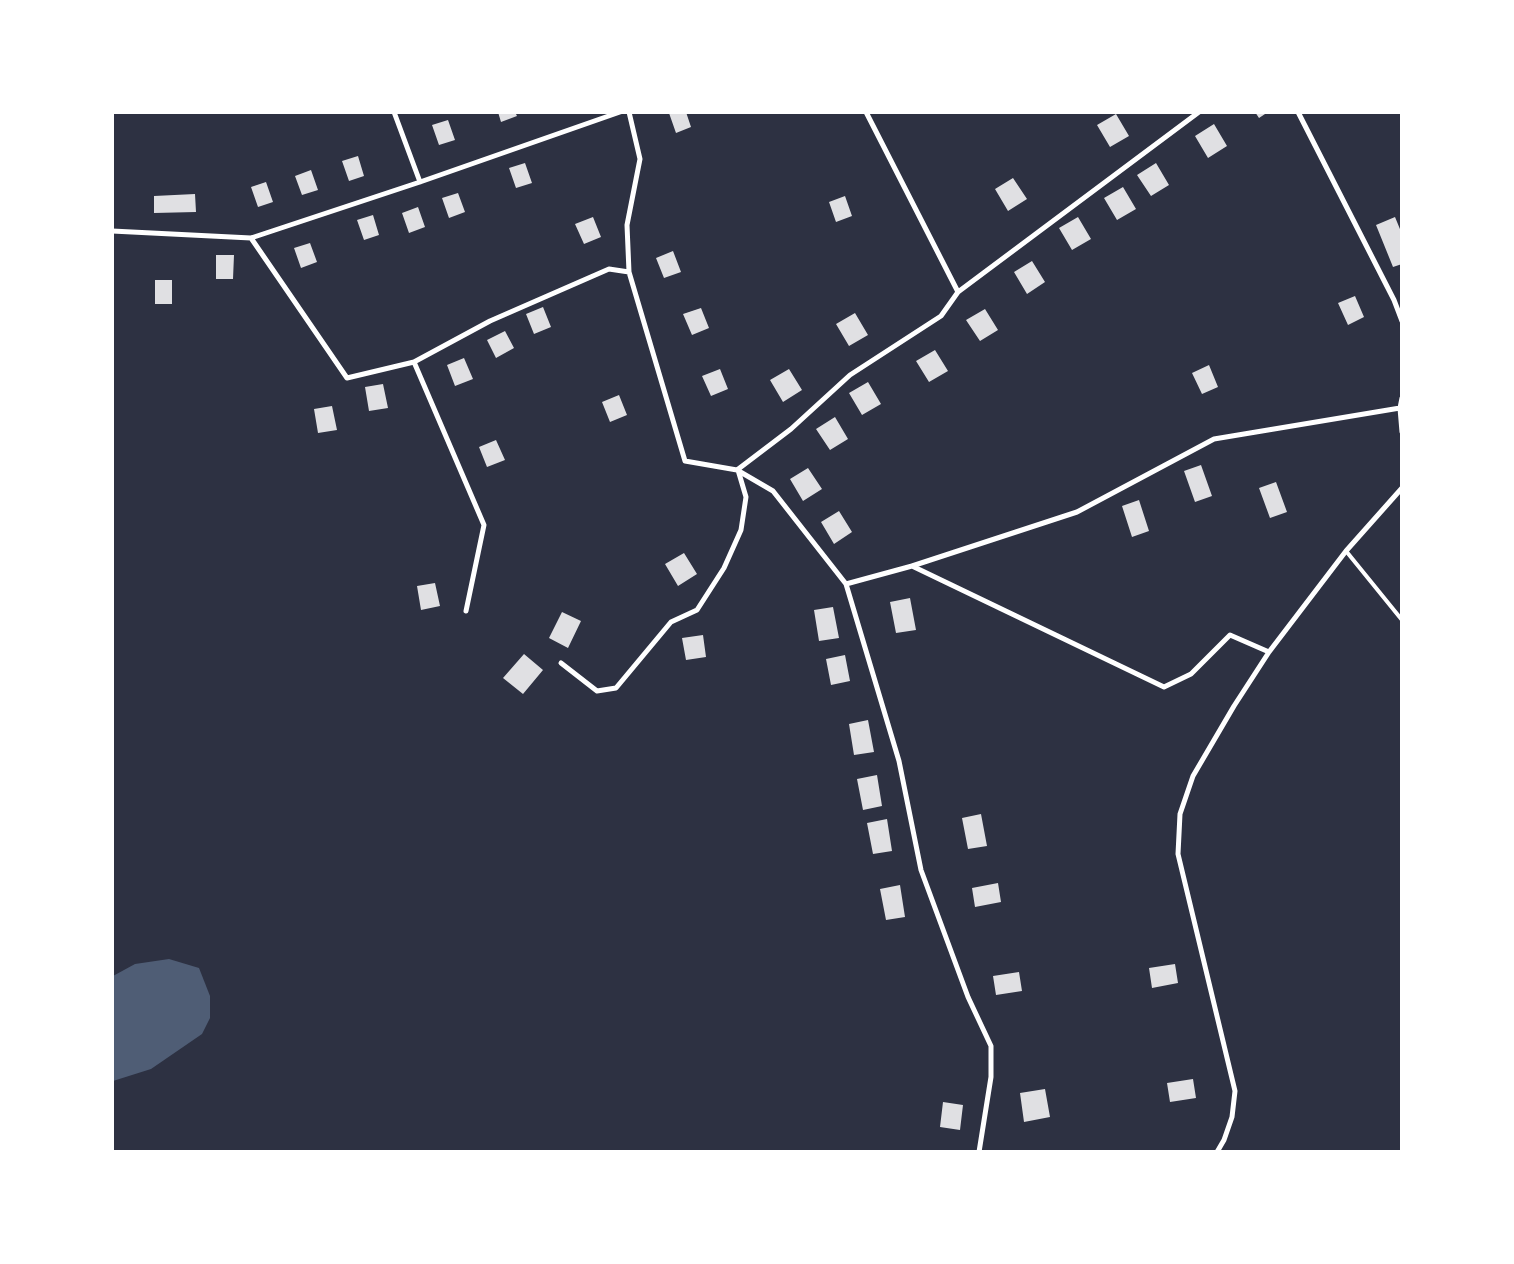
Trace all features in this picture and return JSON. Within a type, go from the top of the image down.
[{"type":"street","points":[[394,112],[420,182]]},
{"type":"street","points":[[112,231],[251,238],[420,182],[620,112]]},
{"type":"street","points":[[629,112],[640,159],[627,225],[630,272],[685,461],[737,470],[773,491],[846,584],[899,761],[921,870],[968,997],[991,1046],[991,1077],[978,1152]]},
{"type":"street","points":[[866,112],[958,292]]},
{"type":"street","points":[[737,470],[791,429],[850,375],[941,316],[958,292],[1199,112]]},
{"type":"street","points":[[1298,112],[1394,300],[1402,321]]},
{"type":"street","points":[[251,238],[347,378],[414,362],[490,321],[609,270],[630,272]]},
{"type":"street","points":[[414,362],[484,525],[466,611]]},
{"type":"street","points":[[1402,398],[1400,408],[1402,432]]},
{"type":"street","points":[[846,584],[912,566],[1077,512],[1214,439],[1400,408]]},
{"type":"street","points":[[561,663],[597,691],[616,688],[671,622],[697,610],[724,568],[741,530],[746,497],[737,470]]},
{"type":"street","points":[[1217,1152],[1224,1140],[1232,1117],[1235,1091],[1178,854],[1180,814],[1193,776],[1234,706],[1269,652],[1346,551],[1402,488]]},
{"type":"street","points":[[912,566],[1164,687],[1191,674],[1230,635],[1269,652]]},
{"type":"lane","points":[[1346,551],[1402,620]]},
{"type":"water","points":[[169,959],[199,968],[210,996],[210,1018],[202,1034],[151,1069],[113,1081],[113,976],[135,964]]},
{"type":"building","points":[[498,112],[515,112],[517,116],[501,122]]},
{"type":"building","points":[[686,112],[691,127],[676,133],[669,113]]},
{"type":"building","points":[[1255,112],[1268,112],[1259,118]]},
{"type":"building","points":[[1116,114],[1129,136],[1110,147],[1097,125]]},
{"type":"building","points":[[448,120],[455,140],[439,145],[432,125]]},
{"type":"building","points":[[1214,124],[1227,146],[1208,158],[1195,136]]},
{"type":"building","points":[[358,156],[364,176],[349,181],[342,161]]},
{"type":"building","points":[[525,163],[532,183],[516,188],[509,168]]},
{"type":"building","points":[[1156,163],[1169,185],[1151,196],[1137,175]]},
{"type":"building","points":[[311,170],[318,190],[302,195],[295,176]]},
{"type":"building","points":[[1013,178],[1027,199],[1008,211],[995,189]]},
{"type":"building","points":[[266,182],[273,202],[258,207],[251,187]]},
{"type":"building","points":[[1123,187],[1136,209],[1117,220],[1104,198]]},
{"type":"building","points":[[458,193],[465,212],[449,218],[442,198]]},
{"type":"building","points":[[195,194],[196,212],[154,213],[154,196]]},
{"type":"building","points":[[845,196],[852,216],[836,222],[829,202]]},
{"type":"building","points":[[418,207],[425,227],[409,233],[402,213]]},
{"type":"building","points":[[373,215],[379,235],[364,240],[357,220]]},
{"type":"building","points":[[593,217],[601,237],[584,244],[575,224]]},
{"type":"building","points":[[1078,217],[1091,239],[1072,250],[1059,228]]},
{"type":"building","points":[[1395,217],[1402,234],[1402,264],[1393,267],[1376,225]]},
{"type":"building","points":[[310,243],[317,262],[301,268],[294,248]]},
{"type":"building","points":[[673,251],[681,272],[664,278],[656,258]]},
{"type":"building","points":[[216,255],[234,255],[233,279],[216,279]]},
{"type":"building","points":[[1032,261],[1045,282],[1027,294],[1014,272]]},
{"type":"building","points":[[155,280],[172,280],[172,304],[155,304]]},
{"type":"building","points":[[1355,296],[1364,317],[1348,325],[1338,303]]},
{"type":"building","points":[[543,307],[551,327],[534,334],[526,314]]},
{"type":"building","points":[[701,308],[709,328],[692,335],[683,314]]},
{"type":"building","points":[[985,309],[998,330],[980,341],[966,320]]},
{"type":"building","points":[[855,313],[868,335],[849,346],[836,324]]},
{"type":"building","points":[[505,331],[514,348],[496,358],[487,340]]},
{"type":"building","points":[[935,350],[948,371],[929,382],[916,361]]},
{"type":"building","points":[[464,358],[473,379],[455,386],[447,365]]},
{"type":"building","points":[[1209,365],[1218,387],[1202,394],[1192,373]]},
{"type":"building","points":[[720,369],[728,389],[711,396],[702,376]]},
{"type":"building","points":[[789,369],[802,390],[783,402],[770,380]]},
{"type":"building","points":[[868,382],[881,404],[862,415],[849,393]]},
{"type":"building","points":[[383,384],[388,408],[369,411],[365,387]]},
{"type":"building","points":[[619,395],[627,415],[610,422],[602,402]]},
{"type":"building","points":[[332,406],[337,430],[318,433],[314,409]]},
{"type":"building","points":[[835,417],[848,439],[830,450],[816,429]]},
{"type":"building","points":[[496,440],[505,460],[487,467],[479,447]]},
{"type":"building","points":[[1201,465],[1212,496],[1195,502],[1184,471]]},
{"type":"building","points":[[808,468],[822,489],[803,501],[790,479]]},
{"type":"building","points":[[1276,482],[1287,512],[1270,518],[1259,488]]},
{"type":"building","points":[[1139,500],[1149,531],[1132,537],[1122,506]]},
{"type":"building","points":[[839,511],[852,532],[834,544],[821,522]]},
{"type":"building","points":[[684,553],[697,574],[678,586],[665,564]]},
{"type":"building","points":[[435,583],[440,606],[421,610],[417,586]]},
{"type":"building","points":[[910,598],[916,630],[896,633],[890,602]]},
{"type":"building","points":[[833,607],[839,638],[819,641],[814,610]]},
{"type":"building","points":[[562,612],[581,621],[568,648],[549,638]]},
{"type":"building","points":[[703,635],[706,657],[686,660],[682,638]]},
{"type":"building","points":[[524,654],[543,670],[523,694],[503,678]]},
{"type":"building","points":[[845,655],[850,681],[831,685],[826,659]]},
{"type":"building","points":[[868,720],[874,752],[854,755],[849,724]]},
{"type":"building","points":[[877,775],[882,806],[863,810],[857,779]]},
{"type":"building","points":[[981,814],[987,846],[968,849],[962,818]]},
{"type":"building","points":[[887,819],[892,851],[873,854],[867,823]]},
{"type":"building","points":[[998,883],[1001,902],[975,907],[972,888]]},
{"type":"building","points":[[900,885],[905,917],[886,920],[880,889]]},
{"type":"building","points":[[1175,964],[1178,983],[1152,988],[1149,968]]},
{"type":"building","points":[[1019,972],[1022,991],[996,995],[993,976]]},
{"type":"building","points":[[1193,1079],[1196,1098],[1170,1102],[1167,1083]]},
{"type":"building","points":[[1045,1089],[1050,1117],[1024,1122],[1020,1093]]},
{"type":"building","points":[[943,1102],[963,1105],[960,1130],[940,1127]]}]
